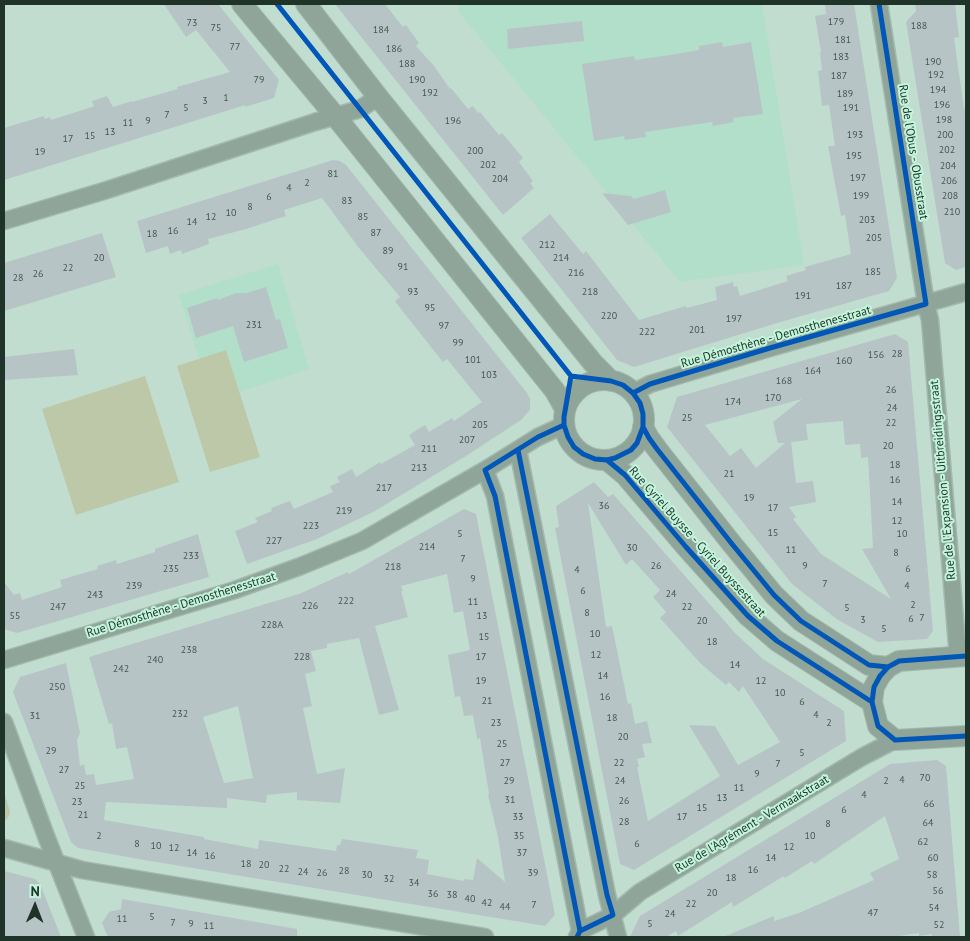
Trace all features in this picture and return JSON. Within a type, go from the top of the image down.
[{"type":"street","points":[[242,4],[336,117],[555,391],[565,418],[568,437],[574,447],[594,459],[607,460],[615,458],[631,450],[637,443],[644,426],[644,414],[640,403],[633,393],[623,385],[611,381],[600,380],[589,383],[579,389],[573,395],[565,418]]},
{"type":"street","points":[[306,4],[378,97],[592,363],[611,381]]},
{"type":"street","name":"Rue de l'Obus - Obusstraat","points":[[878,4],[926,304]]},
{"type":"street","points":[[4,221],[107,190],[315,122],[360,110],[378,97]]},
{"type":"street","name":"Rue Démosthène - Demosthenesstraat","points":[[633,393],[650,384],[966,292]]},
{"type":"street","name":"Rue de l'Expansion - Uitbreidingsstraat","points":[[926,304],[931,330],[962,656]]},
{"type":"street","name":"Rue Démosthène - Demosthenesstraat","points":[[4,660],[235,590],[301,566],[362,540],[518,450],[565,418]]},
{"type":"street","name":"Rue Cyriel Buysse - Cyriel Buyssestraat","points":[[644,426],[649,438],[657,449],[774,595],[801,621],[869,664],[888,667]]},
{"type":"street","points":[[518,450],[607,895],[618,937]]},
{"type":"street","name":"Rue Cyriel Buysse - Cyriel Buyssestraat","points":[[607,460],[625,475],[748,616],[777,642],[872,702]]},
{"type":"street","points":[[484,470],[495,496],[575,900],[578,934]]},
{"type":"street","points":[[962,656],[899,661],[888,667],[880,676],[874,687],[872,702],[878,726],[895,740],[966,740]]},
{"type":"street","points":[[4,722],[86,937]]},
{"type":"street","name":"Rue de l'Agrément - Vermaakstraat","points":[[578,934],[613,915],[640,892],[862,757],[895,740]]},
{"type":"street","points":[[4,848],[82,870],[485,937]]},
{"type":"shaded area","points":[[458,4],[762,4],[804,265],[680,282],[459,12]]},
{"type":"shaded area","points":[[278,264],[309,369],[239,392],[226,350],[199,359],[179,295]]},
{"type":"shaded area","points":[[226,350],[260,457],[210,472],[177,366]]},
{"type":"shaded area","points":[[145,376],[179,482],[76,515],[42,409]]},
{"type":"shaded area","points":[[4,792],[10,812],[8,818],[4,821]]},
{"type":"building","points":[[164,4],[218,4],[279,80],[274,98],[245,107],[245,105],[4,180],[4,128],[44,116],[45,119],[50,117],[51,120],[92,107],[94,106],[92,101],[107,96],[113,107],[230,72],[196,30],[186,37]]},
{"type":"building","points":[[335,4],[385,4],[403,27],[406,25],[419,43],[416,46],[434,66],[450,89],[468,109],[473,106],[478,113],[480,112],[499,135],[502,133],[523,158],[519,162],[533,181],[530,183],[534,188],[503,215]]},
{"type":"building","points":[[825,4],[854,4],[897,278],[889,291],[634,367],[617,360],[521,238],[550,214],[583,254],[586,251],[639,320],[686,306],[687,308],[717,300],[715,287],[733,282],[734,287],[737,286],[740,296],[788,281],[786,276],[806,270],[805,267],[851,254],[845,215],[841,216],[828,146],[835,146],[829,105],[822,106],[818,71],[822,70],[815,16],[826,14]]},
{"type":"building","points":[[915,4],[955,4],[959,37],[954,38],[964,109],[966,109],[966,267],[956,270],[945,263],[906,22],[916,11]]},
{"type":"building","points":[[582,21],[584,41],[508,49],[507,29]]},
{"type":"building","points":[[722,42],[723,47],[751,42],[763,114],[733,118],[734,122],[713,126],[712,122],[645,132],[646,137],[625,140],[624,136],[594,141],[582,64],[634,56],[635,60],[670,55],[699,50],[699,46]]},
{"type":"building","points":[[333,160],[340,161],[346,165],[527,393],[530,399],[530,410],[521,420],[466,456],[375,511],[317,539],[247,564],[235,531],[258,522],[255,518],[272,511],[271,508],[290,501],[294,509],[333,492],[330,486],[340,482],[337,477],[352,469],[356,477],[380,462],[381,464],[415,445],[409,435],[425,425],[429,432],[452,418],[454,421],[482,402],[447,359],[443,362],[404,313],[395,301],[400,297],[359,248],[322,198],[284,210],[286,216],[208,239],[209,244],[182,254],[181,250],[170,254],[168,246],[146,253],[137,221]]},
{"type":"building","points":[[665,190],[671,212],[628,225],[602,193],[631,196],[634,199]]},
{"type":"building","points":[[102,233],[116,277],[4,311],[4,263]]},
{"type":"building","points":[[266,287],[276,320],[280,319],[288,348],[244,362],[233,326],[196,338],[187,308],[217,298],[218,300],[236,293],[247,293]]},
{"type":"building","points":[[895,334],[908,342],[933,631],[927,639],[878,642],[838,620],[792,584],[667,427],[677,397]],"holes":[[[802,399],[773,422],[778,443],[785,443],[756,468],[741,448],[730,456],[705,425]],[[843,421],[845,445],[860,444],[861,458],[868,457],[873,548],[862,549],[891,599],[821,554],[793,519],[796,517],[789,507],[816,502],[813,481],[796,483],[791,442],[808,440],[806,424]]]},
{"type":"building","points":[[74,349],[78,375],[4,380],[4,357]]},
{"type":"building","points":[[594,482],[608,497],[613,494],[735,633],[763,659],[844,711],[846,741],[634,870],[620,864],[555,528],[559,527],[556,506]],"holes":[[[588,503],[626,565],[632,559],[660,590],[653,597],[666,612],[660,618],[700,663],[726,685],[729,682],[739,692],[743,686],[780,742],[738,765],[715,726],[689,725],[720,776],[648,821],[637,759],[645,757],[642,744],[652,743],[647,721],[635,724],[631,703],[628,704],[612,626],[606,627]]]},
{"type":"building","points":[[464,509],[476,514],[555,915],[545,926],[144,860],[78,848],[71,842],[13,692],[20,677],[66,663],[80,733],[77,740],[80,766],[84,764],[86,775],[94,774],[96,785],[134,779],[127,747],[116,749],[112,723],[109,724],[89,657],[299,594],[348,572],[349,574]],"holes":[[[447,574],[454,613],[463,611],[470,650],[448,655],[455,697],[460,696],[464,716],[473,715],[477,739],[480,738],[488,795],[498,837],[505,882],[477,858],[473,880],[464,879],[464,881],[427,874],[429,860],[416,858],[418,850],[342,839],[340,845],[337,845],[336,851],[259,840],[258,849],[204,839],[204,837],[104,820],[106,802],[227,808],[227,798],[266,803],[267,795],[297,792],[297,800],[340,803],[345,768],[317,774],[303,708],[312,706],[305,674],[316,671],[311,651],[327,648],[327,644],[359,638],[379,715],[399,710],[375,626],[408,617],[401,586]],[[238,706],[253,778],[224,783],[203,717]]]},
{"type":"building","points":[[198,534],[209,577],[17,633],[4,629],[4,582],[14,595],[20,593],[22,600],[62,587],[60,580],[98,569],[97,566],[116,560],[117,564],[155,552],[155,549]]},
{"type":"building","points":[[937,760],[946,766],[960,937],[932,937],[932,934],[919,936],[919,933],[892,937],[723,937],[774,916],[774,921],[799,913],[874,880],[870,873],[899,859],[885,816],[814,864],[812,861],[733,907],[732,902],[678,936],[676,931],[666,937],[630,937],[640,916],[890,764]]},
{"type":"building","points":[[4,871],[35,879],[40,884],[61,937],[4,937]]},
{"type":"building","points":[[122,899],[297,929],[297,937],[108,937],[102,923],[109,912],[121,909]]},
{"type":"cycle path","points":[[277,4],[571,376],[611,381],[623,385],[633,393],[640,403],[643,414],[643,427],[637,443],[631,450],[607,460],[595,459],[583,454],[574,447],[564,425],[571,376]]},
{"type":"cycle path","points":[[633,393],[650,384],[926,304],[879,4]]},
{"type":"cycle path","points":[[564,425],[538,437],[485,470],[495,496],[580,931]]},
{"type":"cycle path","points":[[643,427],[657,449],[774,595],[801,621],[869,665],[888,667]]},
{"type":"cycle path","points":[[518,450],[607,895],[613,915],[580,931],[577,937]]},
{"type":"cycle path","points":[[607,460],[625,475],[748,616],[777,641],[872,702]]},
{"type":"cycle path","points":[[966,656],[899,661],[888,667],[880,676],[874,687],[872,702],[878,726],[895,740],[966,736]]}]
